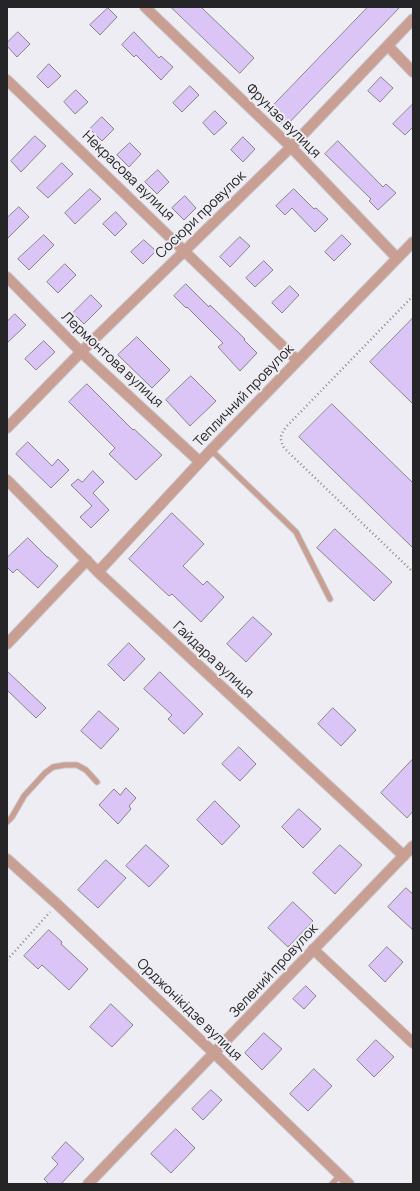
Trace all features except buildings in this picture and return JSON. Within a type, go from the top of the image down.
[{"type":"street","name":"Фрунзе вулиця","points":[[145,7],[291,147],[397,258]]},
{"type":"street","name":"Сосюри провулок","points":[[7,428],[184,250],[291,147],[413,19]]},
{"type":"street","points":[[388,46],[413,72]]},
{"type":"street","name":"Некрасова вулиця","points":[[7,80],[297,360]]},
{"type":"street","name":"Тепличний провулок","points":[[98,572],[211,450],[413,242]]},
{"type":"street","name":"Лермонтова вулиця","points":[[7,277],[81,352],[200,462]]},
{"type":"street","name":"Гайдара вулиця","points":[[7,480],[98,572],[404,856]]},
{"type":"street","points":[[7,644],[87,560]]},
{"type":"street","name":"Зелений провулок","points":[[88,1184],[413,846]]},
{"type":"street","name":"Орджонікідзе вулиця","points":[[7,858],[57,904],[349,1184]]},
{"type":"street","points":[[313,949],[413,1044]]},
{"type":"lane","points":[[211,450],[296,532],[330,599]]},
{"type":"lane","points":[[7,822],[12,817],[24,796],[45,773],[53,767],[65,764],[77,765],[86,770],[97,782]]},
{"type":"lane","points":[[332,1184],[340,1175]]},
{"type":"path","points":[[413,296],[286,427],[280,438],[285,449],[413,572]]},
{"type":"path","points":[[7,960],[57,904]]}]
